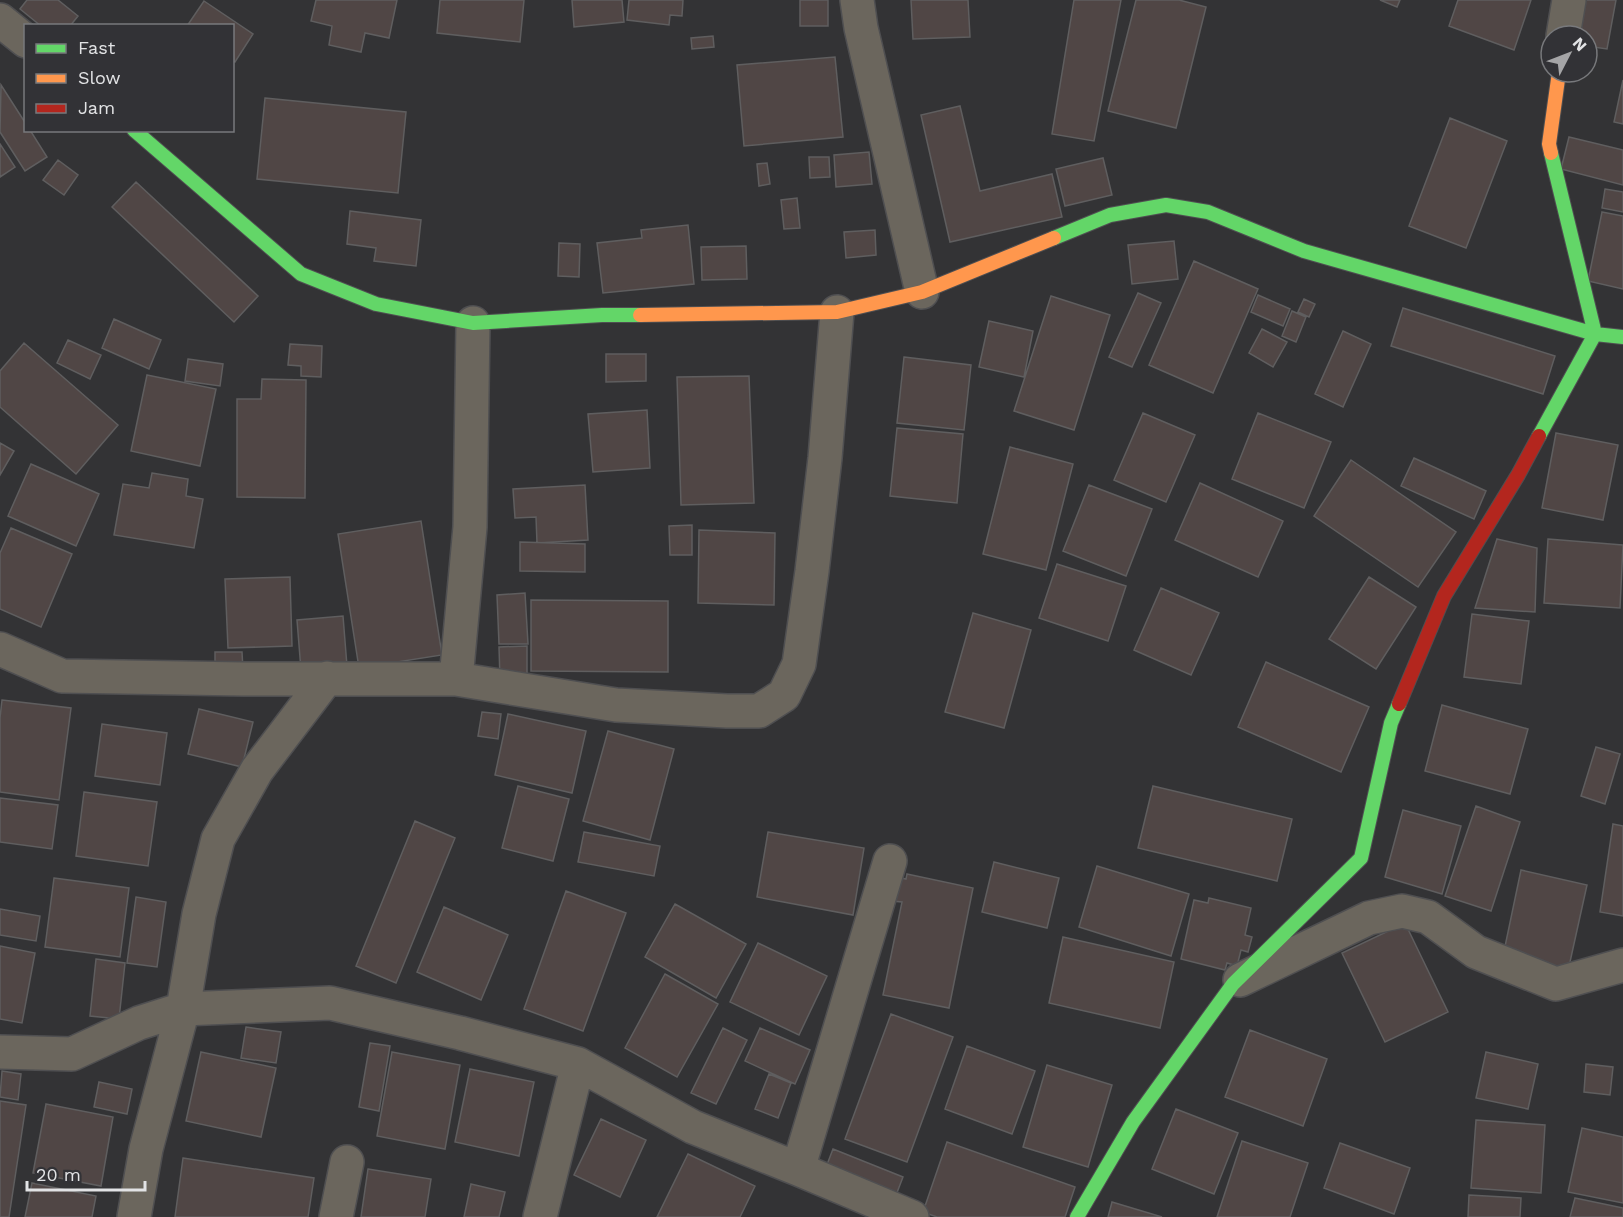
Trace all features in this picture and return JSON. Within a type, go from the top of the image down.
[{"type":"street","points":[[857,0],[861,28],[922,292]]},
{"type":"street","points":[[1565,24],[1569,0]]},
{"type":"street","points":[[0,20],[24,39]]},
{"type":"street","points":[[1077,1217],[1133,1122],[1233,984],[1360,858],[1391,723],[1444,596],[1518,475],[1594,334],[1549,144],[1556,84]]},
{"type":"street","points":[[136,132],[301,274],[376,304],[472,323],[602,315],[837,312],[922,292],[1110,215],[1166,205],[1208,212],[1304,251],[1594,334],[1623,337]]},
{"type":"street","points":[[0,649],[62,676],[456,679],[616,705],[759,711],[784,695],[799,664],[825,458],[837,312]]},
{"type":"street","points":[[456,679],[470,527],[472,323]]},
{"type":"street","points":[[134,1217],[146,1149],[183,1009],[199,914],[218,839],[257,770],[327,678]]},
{"type":"street","points":[[798,1169],[890,861]]},
{"type":"street","points":[[1233,984],[1369,918],[1402,911],[1428,917],[1476,952],[1556,984],[1623,965]]},
{"type":"street","points":[[0,1052],[72,1054],[139,1023],[183,1009],[330,1003],[460,1033],[578,1064],[693,1127],[912,1217]]},
{"type":"street","points":[[540,1217],[578,1064]]},
{"type":"street","points":[[336,1217],[347,1162]]},
{"type":"building","points":[[27,0],[58,0],[78,16],[72,24],[39,24],[20,9]]},
{"type":"building","points":[[316,0],[397,0],[389,38],[365,33],[361,52],[329,45],[332,26],[311,21]]},
{"type":"building","points":[[440,0],[524,0],[520,42],[437,33]]},
{"type":"building","points":[[572,0],[622,0],[624,22],[574,27]]},
{"type":"building","points":[[629,0],[683,0],[682,16],[670,15],[669,25],[627,20]]},
{"type":"building","points":[[800,0],[828,0],[828,26],[800,26]]},
{"type":"building","points":[[911,0],[968,0],[970,37],[913,39]]},
{"type":"building","points":[[1074,0],[1121,0],[1094,141],[1052,134]]},
{"type":"building","points":[[1136,0],[1179,0],[1206,7],[1176,128],[1108,111]]},
{"type":"building","points":[[1380,0],[1400,0],[1397,7]]},
{"type":"building","points":[[1458,0],[1531,0],[1514,50],[1449,26]]},
{"type":"building","points":[[1575,0],[1616,0],[1607,49],[1599,48],[1599,24],[1570,24]]},
{"type":"building","points":[[204,1],[253,34],[235,62],[234,24],[188,24]]},
{"type":"building","points":[[713,36],[714,47],[692,49],[691,38]]},
{"type":"building","points":[[835,57],[843,137],[744,146],[737,65]]},
{"type":"building","points":[[1623,80],[1623,124],[1614,122]]},
{"type":"building","points":[[1,85],[24,121],[24,132],[31,132],[47,157],[25,171],[0,132]]},
{"type":"building","points":[[265,98],[406,112],[398,193],[257,179]]},
{"type":"building","points":[[960,106],[980,191],[1052,174],[1062,217],[950,242],[921,115]]},
{"type":"building","points":[[1450,118],[1507,141],[1466,248],[1409,226]]},
{"type":"building","points":[[1569,137],[1623,150],[1623,185],[1561,169]]},
{"type":"building","points":[[0,144],[15,167],[0,177]]},
{"type":"building","points":[[869,152],[872,184],[836,187],[834,155]]},
{"type":"building","points":[[809,157],[829,157],[830,177],[810,178]]},
{"type":"building","points":[[1103,158],[1112,195],[1065,206],[1056,169]]},
{"type":"building","points":[[58,160],[78,175],[64,195],[43,180]]},
{"type":"building","points":[[767,163],[770,184],[759,186],[757,164]]},
{"type":"building","points":[[136,182],[258,296],[234,322],[112,207]]},
{"type":"building","points":[[1605,189],[1623,192],[1623,212],[1602,208]]},
{"type":"building","points":[[797,198],[800,228],[784,229],[781,200]]},
{"type":"building","points":[[350,211],[421,220],[416,266],[374,261],[376,248],[347,244]]},
{"type":"building","points":[[1602,212],[1623,216],[1623,289],[1588,281]]},
{"type":"building","points":[[688,225],[694,284],[603,293],[597,243],[642,238],[641,230]]},
{"type":"building","points":[[875,230],[876,255],[846,258],[844,232]]},
{"type":"building","points":[[1174,241],[1178,279],[1132,284],[1128,245]]},
{"type":"building","points":[[559,243],[580,244],[579,277],[558,276]]},
{"type":"building","points":[[746,246],[747,279],[702,280],[701,247]]},
{"type":"building","points":[[1194,261],[1258,289],[1213,393],[1149,365]]},
{"type":"building","points":[[1138,293],[1161,303],[1132,367],[1109,357]]},
{"type":"building","points":[[1258,295],[1290,309],[1283,326],[1251,312]]},
{"type":"building","points":[[1051,296],[1110,315],[1074,430],[1014,411]]},
{"type":"building","points":[[1304,299],[1315,304],[1309,317],[1298,312]]},
{"type":"building","points":[[1403,308],[1555,356],[1543,394],[1391,346]]},
{"type":"building","points":[[1292,311],[1306,317],[1296,342],[1282,336]]},
{"type":"building","points":[[114,319],[161,340],[149,369],[102,348]]},
{"type":"building","points":[[989,321],[1033,331],[1024,377],[979,367]]},
{"type":"building","points":[[1262,329],[1287,342],[1273,367],[1249,353]]},
{"type":"building","points":[[1343,331],[1371,344],[1343,407],[1315,394]]},
{"type":"building","points":[[68,340],[101,355],[90,379],[57,363]]},
{"type":"building","points":[[24,343],[118,425],[76,474],[0,407],[0,371]]},
{"type":"building","points":[[290,344],[322,346],[321,377],[301,376],[301,366],[288,365]]},
{"type":"building","points":[[606,354],[646,354],[646,381],[606,382]]},
{"type":"building","points":[[904,357],[971,365],[964,430],[897,423]]},
{"type":"building","points":[[188,359],[223,364],[220,386],[185,381]]},
{"type":"building","points":[[147,375],[216,389],[200,466],[131,451]]},
{"type":"building","points":[[749,376],[754,503],[681,505],[677,377]]},
{"type":"building","points":[[262,379],[306,380],[305,498],[237,497],[237,399],[261,399]]},
{"type":"building","points":[[647,410],[650,468],[593,472],[588,414]]},
{"type":"building","points":[[1143,413],[1195,435],[1166,502],[1114,480]]},
{"type":"building","points":[[1258,413],[1331,442],[1304,508],[1232,479]]},
{"type":"building","points":[[897,428],[963,434],[957,503],[890,496]]},
{"type":"building","points":[[1556,433],[1618,445],[1603,520],[1542,508]]},
{"type":"building","points":[[0,443],[14,451],[0,475]]},
{"type":"building","points":[[1010,447],[1073,464],[1046,570],[983,554]]},
{"type":"building","points":[[1414,458],[1486,491],[1474,519],[1401,486]]},
{"type":"building","points":[[1351,460],[1456,532],[1418,587],[1314,516]]},
{"type":"building","points":[[31,464],[99,494],[76,546],[8,516]]},
{"type":"building","points":[[152,473],[188,479],[186,496],[203,499],[194,548],[114,535],[123,484],[149,488]]},
{"type":"building","points":[[1200,483],[1283,521],[1258,577],[1175,540]]},
{"type":"building","points":[[585,485],[588,540],[537,543],[536,517],[515,518],[513,489]]},
{"type":"building","points":[[1089,485],[1152,509],[1126,576],[1063,551]]},
{"type":"building","points":[[421,521],[442,655],[359,668],[338,534]]},
{"type":"building","points":[[692,525],[692,555],[670,555],[669,526]]},
{"type":"building","points":[[11,528],[72,554],[41,627],[0,609],[0,553]]},
{"type":"building","points":[[699,530],[775,533],[774,605],[698,603]]},
{"type":"building","points":[[1497,539],[1537,548],[1535,612],[1475,608]]},
{"type":"building","points":[[1548,539],[1623,545],[1620,608],[1544,603]]},
{"type":"building","points":[[520,542],[585,544],[585,572],[520,571]]},
{"type":"building","points":[[1057,564],[1126,586],[1108,641],[1039,618]]},
{"type":"building","points":[[290,577],[292,646],[228,648],[225,579]]},
{"type":"building","points":[[1369,577],[1416,607],[1376,669],[1329,639]]},
{"type":"building","points":[[1161,588],[1219,613],[1191,675],[1134,650]]},
{"type":"building","points":[[525,593],[528,644],[499,644],[497,595]]},
{"type":"building","points":[[531,600],[668,601],[668,672],[531,671]]},
{"type":"building","points":[[973,613],[1031,630],[1004,728],[945,712]]},
{"type":"building","points":[[1472,614],[1529,621],[1521,684],[1464,677]]},
{"type":"building","points":[[343,616],[347,666],[301,670],[297,620]]},
{"type":"building","points":[[527,646],[527,679],[500,679],[499,647]]},
{"type":"building","points":[[215,652],[242,652],[243,670],[215,670]]},
{"type":"building","points":[[1266,662],[1369,707],[1341,772],[1238,727]]},
{"type":"building","points":[[2,700],[71,708],[59,800],[0,792]]},
{"type":"building","points":[[1442,705],[1528,729],[1510,794],[1425,771]]},
{"type":"building","points":[[199,709],[253,722],[242,767],[188,754]]},
{"type":"building","points":[[482,712],[501,714],[498,739],[478,736]]},
{"type":"building","points":[[508,714],[586,731],[572,793],[495,775]]},
{"type":"building","points":[[102,724],[167,733],[160,785],[95,776]]},
{"type":"building","points":[[608,731],[674,749],[650,840],[583,821]]},
{"type":"building","points":[[1596,747],[1620,754],[1605,804],[1581,796]]},
{"type":"building","points":[[518,786],[569,799],[553,861],[502,848]]},
{"type":"building","points":[[1153,786],[1292,819],[1277,881],[1138,848]]},
{"type":"building","points":[[84,792],[157,802],[148,866],[76,856]]},
{"type":"building","points":[[0,798],[58,805],[52,849],[0,842]]},
{"type":"building","points":[[1476,806],[1520,822],[1491,911],[1445,896]]},
{"type":"building","points":[[1403,810],[1461,826],[1442,894],[1385,877]]},
{"type":"building","points":[[415,821],[455,838],[396,983],[356,966]]},
{"type":"building","points":[[1613,824],[1623,826],[1623,916],[1600,912]]},
{"type":"building","points":[[584,832],[660,846],[654,876],[578,862]]},
{"type":"building","points":[[768,832],[864,848],[853,915],[757,897]]},
{"type":"building","points":[[994,862],[1059,878],[1047,928],[982,912]]},
{"type":"building","points":[[1097,866],[1189,894],[1171,956],[1079,927]]},
{"type":"building","points":[[1521,870],[1587,885],[1568,971],[1503,956]]},
{"type":"building","points":[[907,874],[973,888],[949,1008],[883,995],[902,902],[892,901],[897,877],[906,879]]},
{"type":"building","points":[[54,878],[129,888],[120,957],[45,947]]},
{"type":"building","points":[[566,891],[626,913],[583,1031],[524,1009]]},
{"type":"building","points":[[136,897],[166,902],[157,967],[127,963]]},
{"type":"building","points":[[1209,898],[1251,908],[1245,935],[1252,937],[1248,952],[1241,950],[1237,966],[1227,963],[1225,970],[1181,959],[1194,900],[1208,903]]},
{"type":"building","points":[[675,904],[746,944],[716,998],[645,957]]},
{"type":"building","points":[[444,907],[508,935],[481,1000],[417,972]]},
{"type":"building","points":[[0,909],[40,916],[36,941],[0,935]]},
{"type":"building","points":[[1405,923],[1448,1012],[1385,1042],[1342,953]]},
{"type":"building","points":[[1063,937],[1174,962],[1160,1028],[1049,1003]]},
{"type":"building","points":[[758,943],[827,976],[799,1035],[730,1002]]},
{"type":"building","points":[[0,946],[35,953],[22,1023],[0,1019]]},
{"type":"building","points":[[96,959],[125,963],[119,1019],[90,1016]]},
{"type":"building","points":[[665,974],[718,1004],[677,1077],[625,1048]]},
{"type":"building","points":[[891,1014],[953,1037],[907,1162],[845,1139]]},
{"type":"building","points":[[246,1027],[281,1032],[276,1063],[241,1058]]},
{"type":"building","points":[[723,1028],[747,1040],[716,1104],[691,1093]]},
{"type":"building","points":[[760,1028],[810,1050],[795,1084],[745,1061]]},
{"type":"building","points":[[1250,1030],[1327,1059],[1303,1126],[1225,1097]]},
{"type":"building","points":[[370,1043],[390,1046],[379,1111],[359,1107]]},
{"type":"building","points":[[967,1046],[1035,1071],[1012,1134],[945,1109]]},
{"type":"building","points":[[201,1052],[276,1068],[261,1137],[186,1121]]},
{"type":"building","points":[[392,1052],[460,1065],[445,1149],[377,1136]]},
{"type":"building","points":[[1486,1052],[1538,1064],[1528,1109],[1476,1098]]},
{"type":"building","points":[[1586,1064],[1613,1067],[1610,1095],[1584,1092]]},
{"type":"building","points":[[1047,1065],[1112,1085],[1088,1167],[1023,1147]]},
{"type":"building","points":[[470,1069],[534,1082],[519,1156],[455,1142]]},
{"type":"building","points":[[2,1071],[21,1074],[18,1100],[0,1097]]},
{"type":"building","points":[[769,1074],[791,1083],[778,1118],[755,1109]]},
{"type":"building","points":[[99,1082],[132,1089],[127,1114],[94,1107]]},
{"type":"building","points":[[0,1101],[26,1105],[9,1217],[0,1217]]},
{"type":"building","points":[[46,1104],[113,1117],[101,1186],[33,1173]]},
{"type":"building","points":[[1176,1109],[1238,1133],[1214,1194],[1152,1169]]},
{"type":"building","points":[[601,1119],[646,1140],[620,1197],[574,1175]]},
{"type":"building","points":[[1476,1120],[1545,1125],[1541,1193],[1471,1188]]},
{"type":"building","points":[[1582,1128],[1623,1137],[1623,1203],[1568,1192]]},
{"type":"building","points":[[1242,1141],[1308,1163],[1290,1217],[1217,1217]]},
{"type":"building","points":[[947,1142],[1075,1187],[1065,1217],[937,1217],[923,1212]]},
{"type":"building","points":[[1340,1143],[1410,1168],[1394,1214],[1324,1188]]},
{"type":"building","points":[[833,1149],[903,1177],[893,1203],[823,1175]]},
{"type":"building","points":[[688,1154],[755,1186],[740,1217],[657,1217]]},
{"type":"building","points":[[183,1158],[314,1178],[308,1217],[175,1217]]},
{"type":"building","points":[[368,1169],[431,1179],[425,1217],[361,1217]]},
{"type":"building","points":[[32,1183],[96,1196],[92,1217],[25,1217]]},
{"type":"building","points":[[471,1184],[505,1192],[499,1217],[464,1217]]},
{"type":"building","points":[[1469,1195],[1521,1198],[1520,1217],[1468,1217]]},
{"type":"building","points":[[1575,1198],[1623,1208],[1623,1217],[1570,1217]]},
{"type":"building","points":[[1112,1202],[1162,1217],[1108,1217]]},
{"type":"traffic: fast","points":[[136,132],[301,274],[376,304],[473,323],[602,315],[640,315]]},
{"type":"traffic: fast","points":[[1539,436],[1595,334],[1551,153]]},
{"type":"traffic: fast","points":[[1054,238],[1110,215],[1166,205],[1208,212],[1304,251],[1595,334],[1623,337]]},
{"type":"traffic: fast","points":[[1077,1217],[1133,1122],[1233,984],[1361,858],[1391,723],[1399,704]]},
{"type":"traffic: slow","points":[[1551,153],[1549,144],[1557,84]]},
{"type":"traffic: slow","points":[[640,315],[837,312],[922,292],[1054,238]]},
{"type":"traffic: jam","points":[[1399,704],[1444,596],[1518,475],[1539,436]]}]
